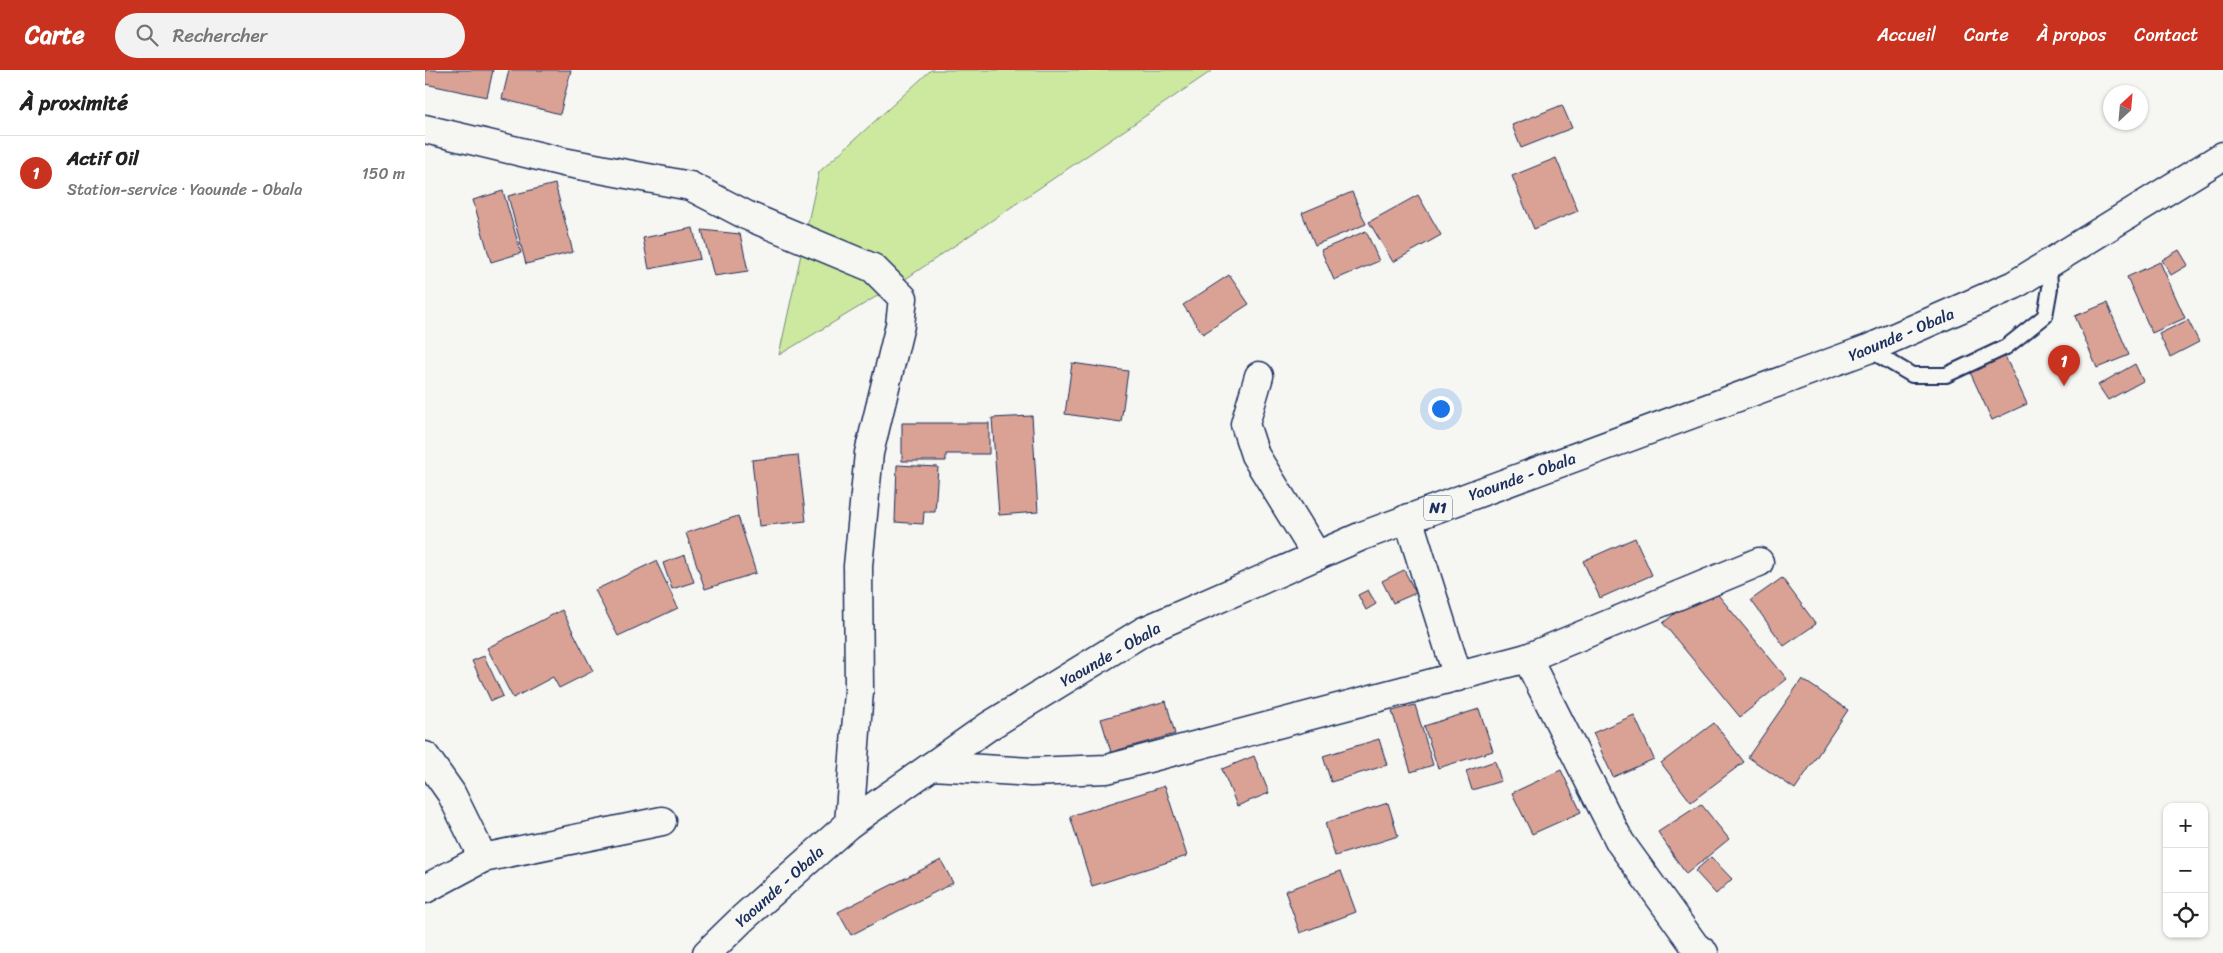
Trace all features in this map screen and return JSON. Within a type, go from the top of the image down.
[{"type":"main road","points":[[425,129],[563,162],[690,186],[748,216],[873,268],[903,298],[900,325],[869,453],[858,566],[859,691],[849,824]]},
{"type":"main road","name":"Yaounde - Obala","points":[[707,953],[743,918],[849,824],[989,726],[1144,631],[1408,518],[1868,349],[2014,285],[2223,156]]},
{"type":"main road","points":[[1259,376],[1245,424],[1255,455],[1317,556]]},
{"type":"main road","points":[[1408,518],[1458,677]]},
{"type":"main road","points":[[932,766],[1031,772],[1107,770],[1527,658],[1759,562]]},
{"type":"main road","points":[[1527,658],[1619,842],[1695,946],[1704,953]]},
{"type":"main road","points":[[425,756],[451,793],[483,858]]},
{"type":"main road","points":[[425,889],[483,858],[662,821]]},
{"type":"lane","points":[[1868,349],[1912,375],[1946,375],[2006,346],[2045,316],[2050,288],[2049,264]]},
{"type":"green space","points":[[931,70],[1213,70],[904,280],[779,355],[819,172]]},
{"type":"building","points":[[425,70],[493,70],[487,97],[425,84]]},
{"type":"building","points":[[509,70],[571,70],[560,114],[502,99]]},
{"type":"building","points":[[1562,105],[1572,128],[1521,148],[1512,125]]},
{"type":"building","points":[[1556,158],[1578,211],[1534,229],[1512,176]]},
{"type":"building","points":[[555,184],[573,252],[526,264],[508,196]]},
{"type":"building","points":[[503,191],[521,253],[491,262],[473,200]]},
{"type":"building","points":[[1352,192],[1366,224],[1315,245],[1302,213]]},
{"type":"building","points":[[1418,195],[1441,235],[1393,262],[1369,222]]},
{"type":"building","points":[[693,228],[700,259],[649,269],[643,238]]},
{"type":"building","points":[[702,230],[740,234],[748,271],[714,276]]},
{"type":"building","points":[[1366,231],[1379,261],[1334,280],[1321,250]]},
{"type":"building","points":[[2179,250],[2188,265],[2171,275],[2162,260]]},
{"type":"building","points":[[2160,262],[2185,318],[2152,333],[2127,277]]},
{"type":"building","points":[[1229,275],[1249,304],[1203,334],[1183,305]]},
{"type":"building","points":[[2107,303],[2129,355],[2097,368],[2075,316]]},
{"type":"building","points":[[2188,320],[2199,342],[2170,357],[2159,334]]},
{"type":"building","points":[[2005,356],[2027,404],[1992,420],[1970,372]]},
{"type":"building","points":[[1072,363],[1128,371],[1121,422],[1065,414]]},
{"type":"building","points":[[2135,364],[2143,381],[2108,400],[2098,385]]},
{"type":"building","points":[[1032,416],[1038,512],[999,515],[992,418]]},
{"type":"building","points":[[902,423],[989,423],[989,454],[946,454],[946,461],[902,461]]},
{"type":"building","points":[[798,455],[806,521],[759,526],[752,460]]},
{"type":"building","points":[[897,465],[938,467],[935,512],[924,512],[923,524],[895,522]]},
{"type":"building","points":[[738,516],[756,573],[705,589],[686,533]]},
{"type":"building","points":[[1635,538],[1652,575],[1600,598],[1583,561]]},
{"type":"building","points":[[685,555],[694,582],[672,589],[663,563]]},
{"type":"building","points":[[656,561],[678,608],[618,636],[595,590]]},
{"type":"building","points":[[1404,570],[1416,593],[1393,603],[1382,581]]},
{"type":"building","points":[[1782,578],[1816,624],[1784,646],[1751,600]]},
{"type":"building","points":[[1710,585],[1787,679],[1740,717],[1663,623]]},
{"type":"building","points":[[1368,590],[1376,604],[1366,610],[1358,595]]},
{"type":"building","points":[[562,610],[593,671],[559,688],[553,677],[513,698],[487,648]]},
{"type":"building","points":[[484,656],[503,696],[491,701],[472,661]]},
{"type":"building","points":[[1802,679],[1848,710],[1795,789],[1748,757]]},
{"type":"building","points":[[1166,701],[1175,734],[1111,752],[1101,719]]},
{"type":"building","points":[[1415,705],[1433,765],[1411,772],[1392,711]]},
{"type":"building","points":[[1479,709],[1493,751],[1438,768],[1424,726]]},
{"type":"building","points":[[1634,715],[1654,759],[1613,777],[1593,733]]},
{"type":"building","points":[[1714,723],[1744,762],[1691,802],[1661,763]]},
{"type":"building","points":[[1379,739],[1387,765],[1331,782],[1323,756]]},
{"type":"building","points":[[1254,756],[1269,793],[1237,806],[1222,769]]},
{"type":"building","points":[[1495,761],[1501,781],[1472,790],[1466,771]]},
{"type":"building","points":[[1561,770],[1581,812],[1532,834],[1512,793]]},
{"type":"building","points":[[1165,786],[1187,856],[1092,886],[1070,816]]},
{"type":"building","points":[[1388,803],[1398,836],[1335,856],[1325,823]]},
{"type":"building","points":[[1701,804],[1729,839],[1686,874],[1658,832]]},
{"type":"building","points":[[1711,857],[1732,879],[1716,894],[1695,871]]},
{"type":"building","points":[[941,860],[953,883],[851,935],[838,912]]},
{"type":"building","points":[[1341,871],[1356,912],[1300,933],[1285,891]]},
{"type":"place","name":"Actif Oil","points":[[2064,386]]}]
